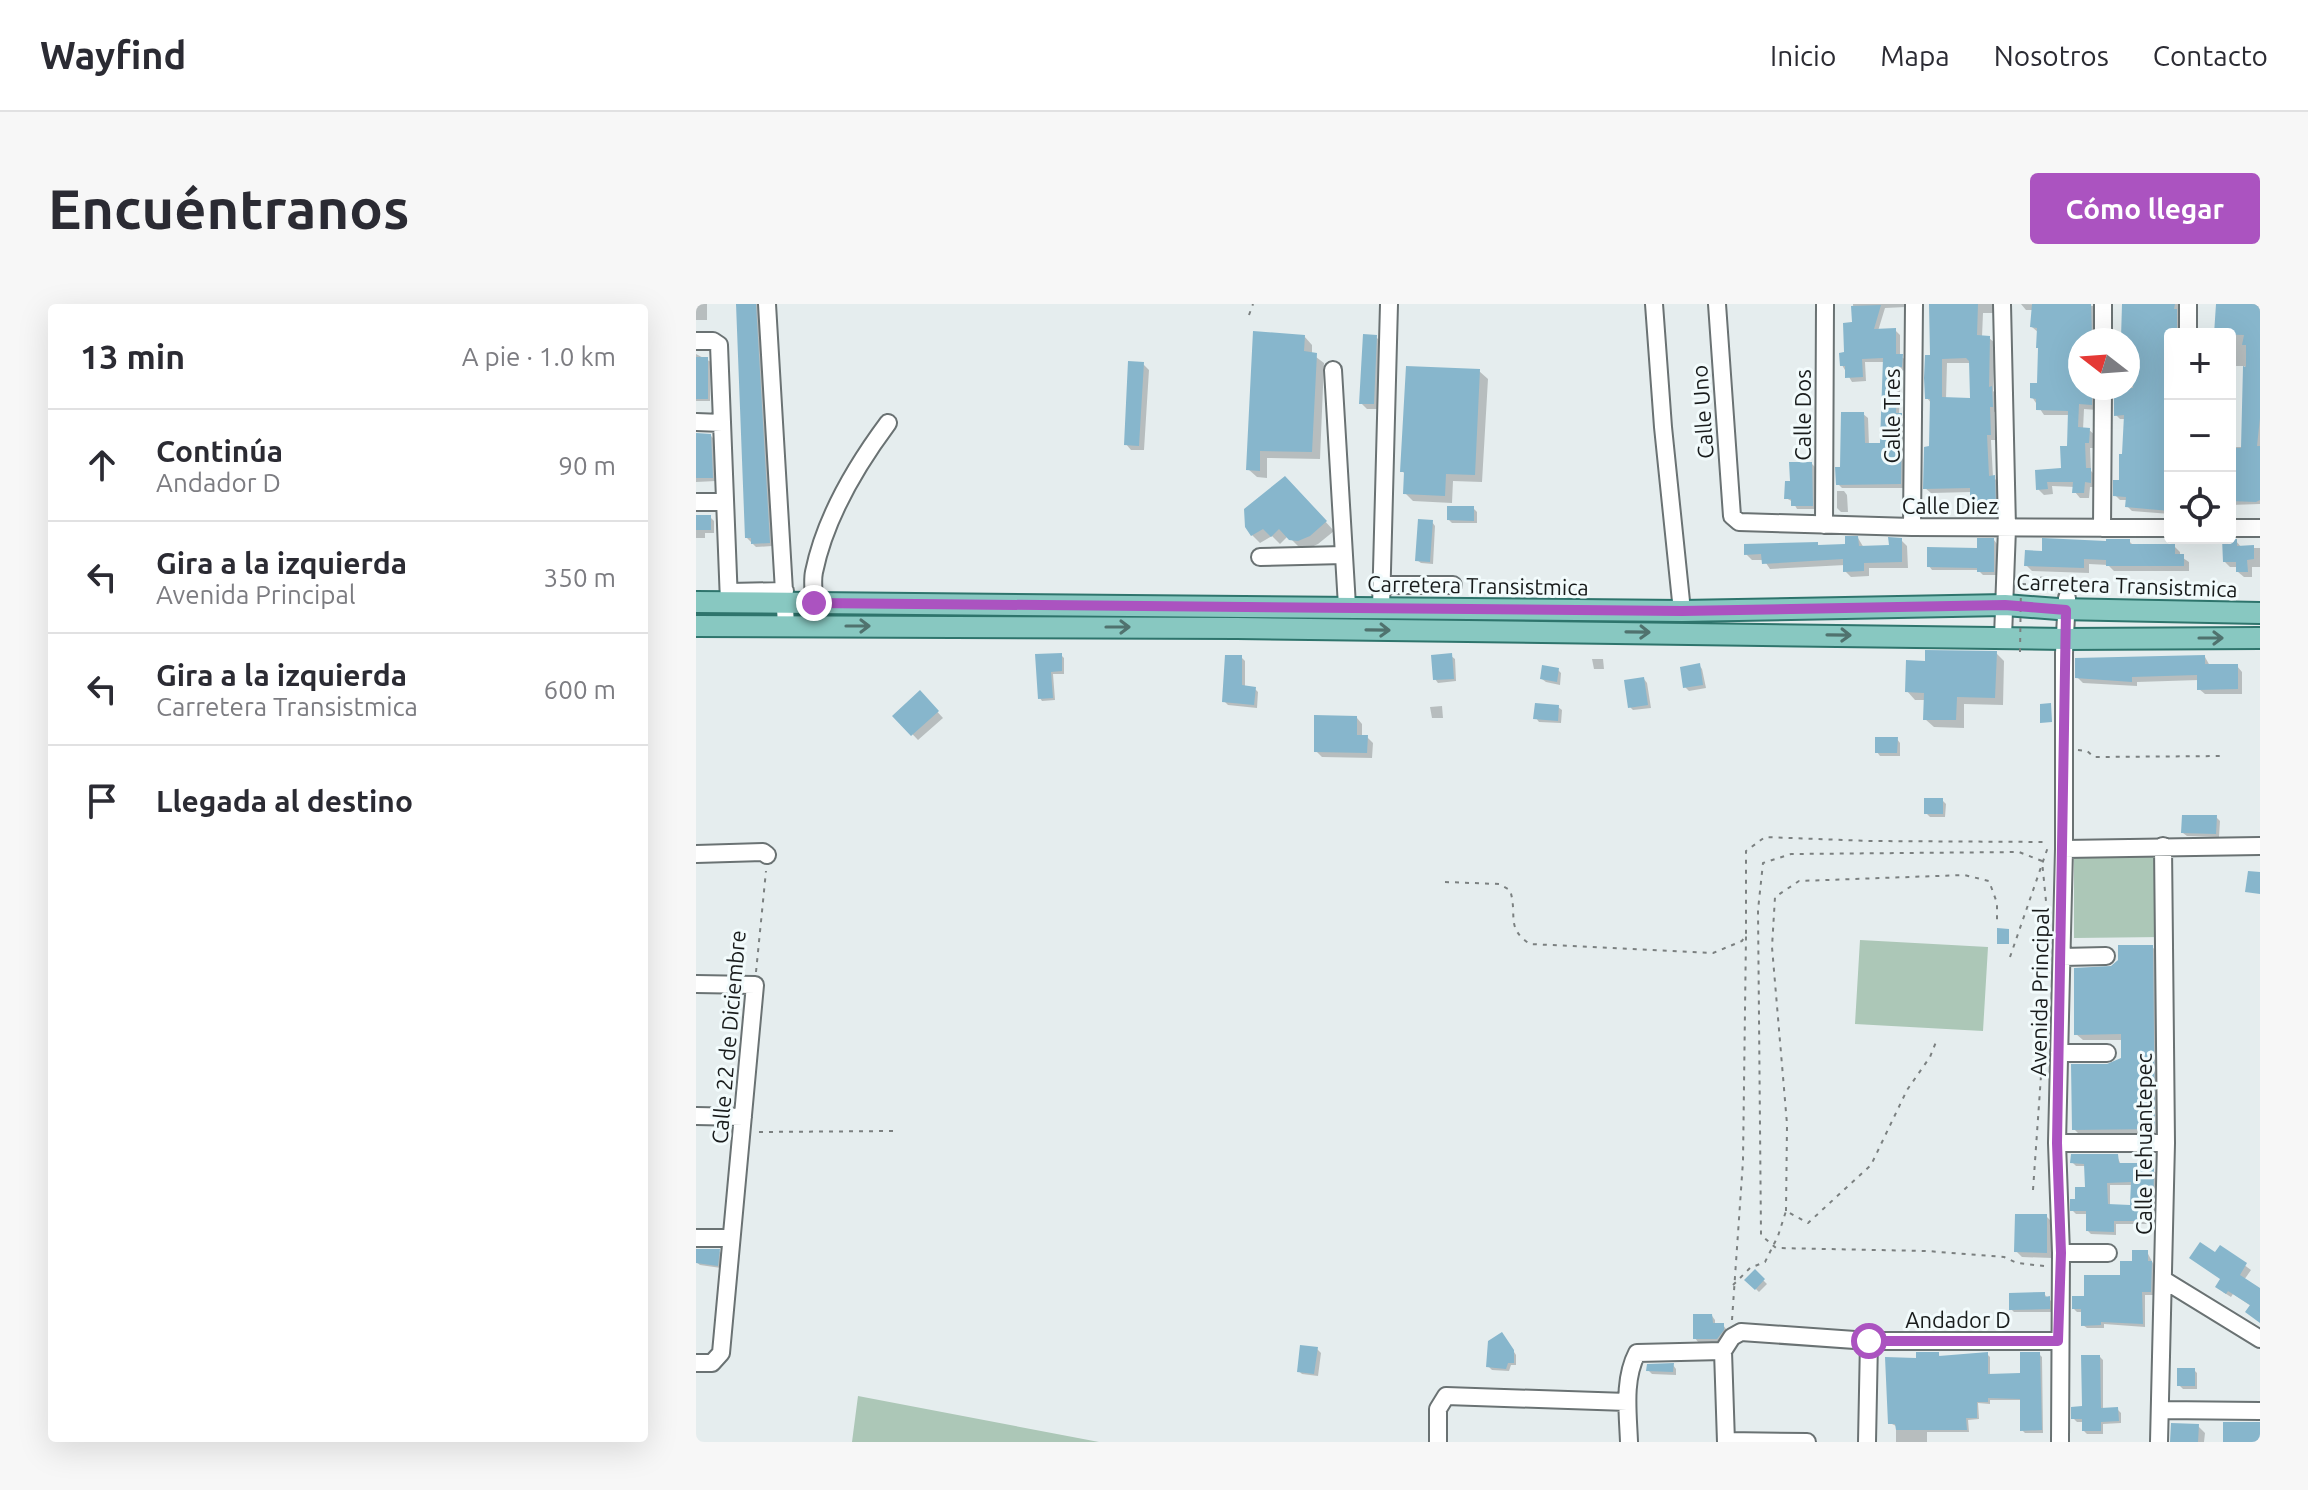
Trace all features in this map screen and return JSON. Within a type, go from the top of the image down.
[{"type":"main road","name":"Carretera Transistmica","points":[[696,602],[729,597],[786,597],[814,603],[1682,611],[2005,605]]},
{"type":"main road","points":[[696,616],[747,617],[786,597]]},
{"type":"main road","points":[[1870,635],[1886,629],[1981,626],[2019,597],[2067,604],[2173,600],[2200,611]]},
{"type":"main road","name":"Carretera Transistmica","points":[[2200,611],[2260,613]]},
{"type":"main road","points":[[2065,639],[2077,627],[2171,622],[2200,611]]},
{"type":"main road","name":"Carretera Transistmica","points":[[696,626],[2065,639],[2260,638]]},
{"type":"street","points":[[767,304],[786,625]]},
{"type":"street","points":[[1381,608],[1389,304]]},
{"type":"street","points":[[1654,304],[1682,611]]},
{"type":"street","name":"Calle Uno","points":[[1717,304],[1732,516]]},
{"type":"street","name":"Calle Dos","points":[[1824,525],[1825,304]]},
{"type":"street","name":"Calle Tres","points":[[1912,527],[1914,304]]},
{"type":"street","points":[[2002,304],[2007,528],[2013,580],[2005,605],[2003,637]]},
{"type":"street","points":[[2103,304],[2103,328]]},
{"type":"street","points":[[2188,304],[2188,328]]},
{"type":"street","points":[[696,341],[713,341],[719,345],[729,597]]},
{"type":"street","points":[[1333,370],[1347,606]]},
{"type":"street","points":[[2102,528],[2103,400]]},
{"type":"street","points":[[696,422],[722,423]]},
{"type":"street","points":[[814,603],[813,574],[829,526],[845,491],[888,423]]},
{"type":"street","points":[[696,502],[724,502]]},
{"type":"street","name":"Calle Diez","points":[[1732,516],[1739,522],[1824,525],[2164,528]]},
{"type":"street","points":[[2236,528],[2260,528]]},
{"type":"street","points":[[1260,557],[1344,555]]},
{"type":"street","points":[[1382,585],[1453,585]]},
{"type":"street","name":"Avenida Principal","points":[[2060,1442],[2058,1341],[2061,1260],[2057,1143],[2062,957],[2057,845],[2064,751],[2067,604]]},
{"type":"street","points":[[2057,845],[2260,846]]},
{"type":"street","name":"Calle Tehuantepec","points":[[2159,1442],[2166,1143],[2163,846]]},
{"type":"street","points":[[696,854],[763,852],[767,855]]},
{"type":"street","points":[[2062,957],[2106,956]]},
{"type":"street","points":[[696,984],[755,985]]},
{"type":"street","name":"Calle 22 de Diciembre","points":[[704,1363],[721,1353],[755,985]]},
{"type":"street","points":[[2059,1053],[2107,1053]]},
{"type":"street","points":[[696,1116],[742,1124]]},
{"type":"street","points":[[2057,1143],[2166,1143]]},
{"type":"street","points":[[696,1238],[731,1238]]},
{"type":"street","points":[[2061,1260],[2108,1253]]},
{"type":"street","points":[[2164,1280],[2260,1339]]},
{"type":"street","name":"Andador D","points":[[1627,1402],[1631,1366],[1637,1353],[1728,1344],[1741,1332],[1869,1341],[2058,1341]]},
{"type":"street","points":[[1867,1442],[1869,1341]]},
{"type":"street","points":[[1728,1344],[1726,1441],[1807,1442]]},
{"type":"street","points":[[1438,1442],[1438,1409],[1446,1396],[1627,1402],[1629,1442]]},
{"type":"street","points":[[2162,1410],[2260,1411]]},
{"type":"path","points":[[1249,315],[1253,304]]},
{"type":"path","points":[[2052,578],[2052,585],[2013,580],[2052,578]]},
{"type":"path","points":[[2013,580],[2020,652]]},
{"type":"path","points":[[2064,751],[2087,751],[2094,757],[2225,756]]},
{"type":"path","points":[[1728,1344],[1743,1161],[1746,851],[1765,837],[2057,845]]},
{"type":"path","points":[[2010,957],[2042,861],[2057,845]]},
{"type":"path","points":[[2042,861],[2019,852],[1841,851],[1791,854],[1763,863],[1758,925],[1761,1235],[1773,1246],[1803,1250],[1927,1251],[2004,1257],[2017,1263],[2061,1260]]},
{"type":"path","name":"Calle 22 de Diciembre","points":[[755,985],[767,855]]},
{"type":"path","points":[[2042,861],[2047,905]]},
{"type":"path","points":[[1732,1286],[1750,1268],[1765,1262],[1786,1211],[1787,1124],[1772,947],[1775,897],[1799,881],[1964,875],[1989,881],[1997,903],[1997,920]]},
{"type":"path","points":[[1445,882],[1499,884],[1510,890],[1513,928],[1530,944],[1713,953],[1742,941],[1746,934]]},
{"type":"path","points":[[1786,1211],[1808,1223],[1871,1165],[1907,1090],[1930,1057],[1936,1042]]},
{"type":"path","points":[[2033,1190],[2043,1045]]},
{"type":"path","points":[[742,1124],[895,1131]]},
{"type":"green space","points":[[2161,848],[2162,937],[2074,938],[2074,849]]},
{"type":"green space","points":[[1860,940],[1988,947],[1983,1031],[1855,1024]]},
{"type":"green space","points":[[858,1396],[1099,1442],[852,1442]]},
{"type":"building","points":[[736,304],[756,304],[770,543],[751,544],[751,538],[745,538]]},
{"type":"building","points":[[1929,304],[1978,304],[1977,335],[1990,336],[1989,387],[1992,386],[1993,407],[1990,407],[1991,435],[1987,435],[1989,476],[1995,475],[1996,510],[1970,511],[1970,488],[1923,489],[1924,447],[1929,446],[1930,399],[1925,399],[1925,355],[1930,355]],"holes":[[[1966,358],[1969,361],[1970,398],[1942,397],[1942,359]]]},
{"type":"building","points":[[2032,304],[2091,304],[2092,328],[2068,328],[2068,400],[2092,400],[2092,405],[2079,404],[2078,427],[2090,428],[2089,443],[2085,443],[2086,468],[2091,468],[2091,483],[2085,482],[2084,493],[2072,493],[2073,482],[2047,482],[2048,489],[2036,490],[2035,470],[2061,468],[2060,446],[2067,446],[2068,411],[2036,410],[2036,399],[2030,398],[2030,383],[2037,383],[2038,348],[2037,328],[2030,327]]},
{"type":"building","points":[[2122,304],[2175,304],[2174,309],[2177,309],[2177,328],[2164,328],[2164,510],[2125,507],[2126,497],[2113,496],[2113,480],[2119,480],[2124,415],[2114,416],[2114,400],[2140,400],[2140,328],[2121,328]]},
{"type":"building","points":[[2216,304],[2260,304],[2260,418],[2257,446],[2260,446],[2260,500],[2256,502],[2236,501],[2236,448],[2241,448],[2243,366],[2246,367],[2246,345],[2242,345],[2244,335],[2236,335],[2236,328],[2214,328]]},
{"type":"building","points":[[1881,305],[1874,329],[1896,328],[1896,354],[1903,354],[1902,367],[1897,367],[1896,413],[1902,413],[1901,484],[1836,485],[1835,467],[1840,467],[1841,412],[1864,412],[1865,443],[1880,443],[1883,358],[1862,359],[1863,377],[1845,378],[1845,366],[1840,366],[1839,353],[1844,352],[1843,323],[1852,322],[1851,306]]},
{"type":"building","points":[[1253,331],[1305,335],[1304,351],[1317,353],[1312,452],[1260,451],[1260,471],[1246,470]]},
{"type":"building","points":[[1363,334],[1377,335],[1374,404],[1359,404]]},
{"type":"building","points":[[696,357],[708,357],[708,399],[696,399]]},
{"type":"building","points":[[1128,361],[1144,362],[1139,446],[1124,445]]},
{"type":"building","points":[[1406,366],[1480,369],[1475,475],[1446,474],[1445,496],[1403,494],[1404,472],[1400,472]]},
{"type":"building","points":[[696,433],[711,434],[713,478],[696,478]]},
{"type":"building","points":[[1789,462],[1812,462],[1813,506],[1791,506],[1791,499],[1784,499],[1785,481],[1790,481]]},
{"type":"building","points":[[1285,476],[1327,521],[1310,536],[1298,541],[1289,540],[1279,529],[1271,537],[1263,529],[1251,536],[1245,527],[1244,509]]},
{"type":"building","points":[[1447,506],[1474,506],[1474,521],[1447,520]]},
{"type":"building","points":[[696,515],[711,515],[711,530],[696,530]]},
{"type":"building","points":[[1418,519],[1433,520],[1430,562],[1415,561]]},
{"type":"building","points":[[1845,536],[1858,536],[1859,546],[1889,545],[1888,537],[1902,538],[1902,562],[1864,563],[1864,571],[1843,572],[1843,559],[1762,564],[1761,554],[1744,555],[1744,544],[1845,544]]},
{"type":"building","points":[[1977,538],[1994,538],[1994,572],[1977,572],[1977,568],[1927,567],[1927,547],[1977,548]]},
{"type":"building","points":[[2042,538],[2130,539],[2130,544],[2175,544],[2175,554],[2184,554],[2184,566],[2106,566],[2106,560],[2084,559],[2084,568],[2024,566],[2025,550],[2042,551]]},
{"type":"building","points":[[2236,539],[2237,546],[2254,545],[2254,559],[2247,560],[2248,572],[2236,572],[2236,562],[2223,562],[2222,544],[2236,544]]},
{"type":"building","points":[[1925,650],[1997,651],[1995,698],[1957,697],[1956,720],[1923,720],[1924,693],[1905,692],[1906,660],[1925,661]]},
{"type":"building","points":[[1062,653],[1062,671],[1051,672],[1053,698],[1038,699],[1035,654]]},
{"type":"building","points":[[1452,653],[1454,679],[1433,680],[1431,655]]},
{"type":"building","points":[[1225,655],[1242,655],[1242,685],[1256,687],[1254,705],[1222,702]]},
{"type":"building","points":[[2205,655],[2205,664],[2238,664],[2238,689],[2197,690],[2197,675],[2132,677],[2132,682],[2075,678],[2075,658]]},
{"type":"building","points":[[1700,663],[1703,685],[1683,688],[1680,667]]},
{"type":"building","points":[[1542,665],[1559,668],[1557,682],[1540,679]]},
{"type":"building","points":[[1644,677],[1648,705],[1628,708],[1624,680]]},
{"type":"building","points":[[920,690],[939,711],[911,736],[892,716]]},
{"type":"building","points":[[1535,703],[1559,705],[1558,721],[1533,719]]},
{"type":"building","points":[[2051,703],[2052,722],[2040,723],[2040,704]]},
{"type":"building","points":[[1314,715],[1357,716],[1357,735],[1368,735],[1367,753],[1314,752]]},
{"type":"building","points":[[1875,737],[1898,737],[1897,753],[1875,753]]},
{"type":"building","points":[[1924,798],[1943,798],[1943,814],[1924,814]]},
{"type":"building","points":[[2182,815],[2217,815],[2216,834],[2181,833]]},
{"type":"building","points":[[2248,871],[2260,872],[2260,894],[2245,892]]},
{"type":"building","points":[[1997,928],[2009,929],[2009,944],[1997,944]]},
{"type":"building","points":[[2118,945],[2153,945],[2155,1129],[2072,1130],[2071,1064],[2107,1064],[2121,1058],[2121,1034],[2074,1035],[2074,968],[2111,966],[2118,960]]},
{"type":"building","points":[[2071,1154],[2118,1154],[2119,1163],[2140,1163],[2140,1167],[2154,1168],[2153,1221],[2114,1221],[2114,1232],[2086,1231],[2086,1211],[2070,1211],[2070,1199],[2075,1199],[2075,1187],[2085,1187],[2084,1164],[2070,1163]],"holes":[[[2131,1182],[2130,1205],[2108,1204],[2107,1183]]]},
{"type":"building","points":[[2015,1214],[2047,1214],[2047,1253],[2014,1252]]},
{"type":"building","points":[[2200,1242],[2215,1252],[2220,1245],[2247,1263],[2240,1275],[2260,1288],[2260,1323],[2245,1312],[2250,1305],[2215,1287],[2220,1279],[2189,1258]]},
{"type":"building","points":[[696,1249],[720,1249],[718,1266],[696,1263]]},
{"type":"building","points":[[2132,1250],[2148,1250],[2148,1261],[2152,1261],[2151,1292],[2142,1292],[2143,1324],[2101,1322],[2101,1325],[2081,1326],[2081,1309],[2072,1309],[2072,1296],[2084,1296],[2084,1275],[2120,1275],[2120,1261],[2132,1261]]},
{"type":"building","points":[[1755,1269],[1765,1279],[1755,1290],[1744,1280]]},
{"type":"building","points":[[2045,1292],[2045,1297],[2050,1296],[2050,1309],[2009,1310],[2009,1293]]},
{"type":"building","points":[[1693,1314],[1712,1314],[1713,1323],[1724,1323],[1724,1330],[1717,1339],[1693,1339]]},
{"type":"building","points":[[1502,1332],[1514,1350],[1514,1363],[1508,1363],[1506,1369],[1486,1367],[1488,1341]]},
{"type":"building","points":[[1300,1345],[1318,1347],[1314,1374],[1297,1372]]},
{"type":"building","points":[[1916,1352],[1939,1352],[1939,1356],[1988,1352],[1988,1374],[2020,1373],[2020,1352],[2040,1352],[2042,1430],[2020,1431],[2020,1399],[1988,1398],[1988,1402],[1977,1402],[1977,1418],[1966,1418],[1967,1430],[1896,1430],[1895,1424],[1888,1424],[1885,1357],[1916,1358]]},
{"type":"building","points":[[2081,1355],[2100,1355],[2101,1408],[2118,1407],[2119,1421],[2101,1422],[2101,1431],[2082,1431],[2082,1419],[2071,1419],[2071,1407],[2082,1406]]},
{"type":"building","points":[[1674,1363],[1673,1372],[1646,1371],[1647,1364]]},
{"type":"building","points":[[2177,1368],[2195,1368],[2195,1386],[2177,1386]]},
{"type":"building","points":[[2223,1422],[2260,1422],[2260,1442],[2223,1442]]},
{"type":"building","points":[[2171,1423],[2199,1424],[2198,1442],[2170,1442]]},
{"type":"route","points":[[814,603],[1682,611],[2005,605],[2066,610],[2057,1143],[2061,1253],[2058,1341],[1869,1341]]}]
